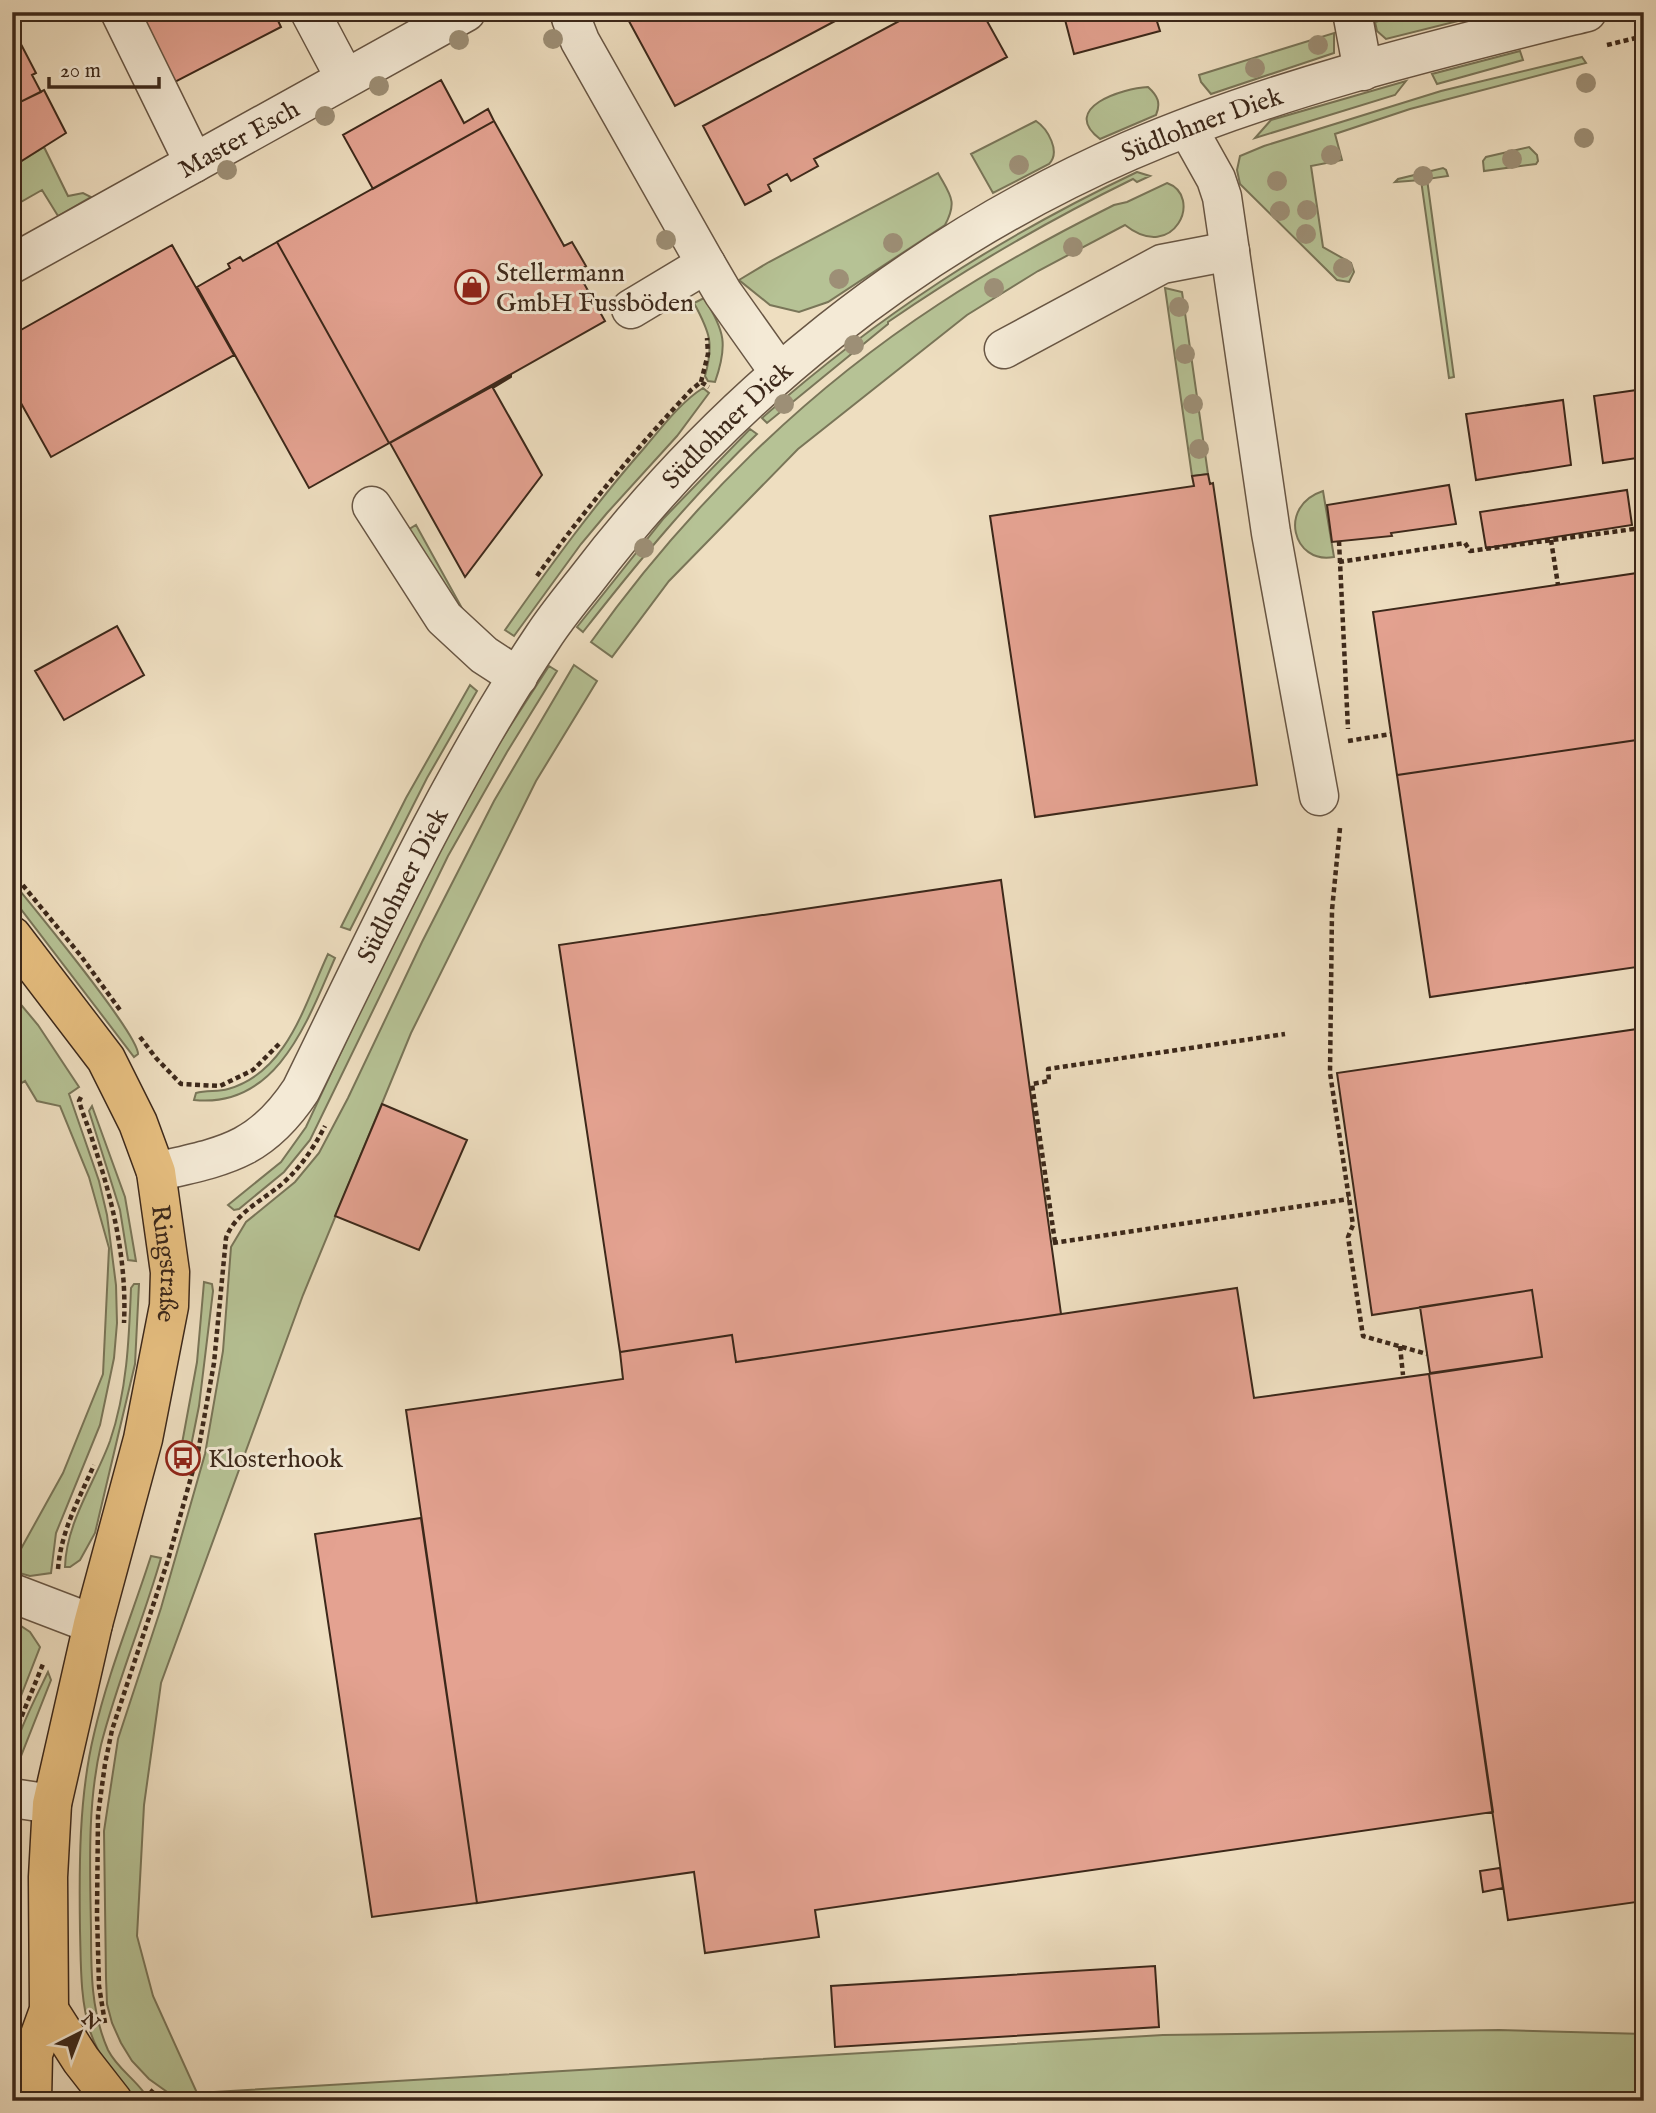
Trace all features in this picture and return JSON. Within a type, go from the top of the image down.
[{"type":"main road","name":"Ringstraße","points":[[12,936],[106,1059],[138,1124],[156,1172],[170,1272],[169,1306],[143,1439],[93,1624],[52,1804],[48,1877],[49,2010]]},
{"type":"main road","points":[[49,2010],[81,2060],[89,2101]]},
{"type":"main road","points":[[32,2101],[33,2054],[49,2010]]},
{"type":"main road","points":[[81,2060],[130,2094]]},
{"type":"street","points":[[120,12],[194,163]]},
{"type":"street","points":[[310,12],[345,78]]},
{"type":"street","name":"Master Esch","points":[[12,264],[466,12]]},
{"type":"street","points":[[572,12],[580,41],[706,264],[723,293],[779,372]]},
{"type":"street","points":[[1352,12],[1363,71]]},
{"type":"street","name":"Südlohner Diek","points":[[156,1172],[245,1147],[288,1110],[301,1090],[442,810],[545,634],[678,468],[779,372],[855,311],[910,272],[992,221],[1129,151],[1363,71],[1447,47],[1592,30]]},
{"type":"street","points":[[1188,129],[1219,188],[1271,533],[1330,807]]},
{"type":"street","points":[[1004,349],[1162,264],[1230,251]]},
{"type":"street","points":[[631,309],[706,264]]},
{"type":"street","points":[[372,506],[444,618],[484,655],[518,677]]},
{"type":"street","points":[[12,1593],[93,1624]]},
{"type":"street","points":[[12,1798],[52,1804]]},
{"type":"path","points":[[1592,30],[1644,36]]},
{"type":"path","points":[[1339,562],[1465,543],[1470,551],[1634,528],[1644,533]]},
{"type":"path","points":[[1551,540],[1558,585]]},
{"type":"path","points":[[1339,541],[1347,754]]},
{"type":"path","points":[[1348,741],[1391,734]]},
{"type":"path","points":[[1330,807],[1332,910],[1329,1073],[1353,1225],[1348,1237],[1363,1336],[1427,1354]]},
{"type":"path","points":[[12,872],[81,956],[126,1018]]},
{"type":"path","points":[[134,1028],[156,1058],[181,1084]]},
{"type":"path","points":[[1285,1034],[1048,1069],[1049,1081],[1032,1084],[1053,1242],[1349,1199]]},
{"type":"path","points":[[81,1097],[79,1101],[103,1172],[120,1239],[124,1271],[124,1325]]},
{"type":"path","points":[[106,2029],[99,1986],[97,1914],[98,1815],[105,1764],[112,1730],[168,1560],[198,1452],[214,1363],[226,1238],[229,1228],[248,1209],[281,1184],[307,1158],[326,1124]]},
{"type":"path","points":[[1400,1346],[1403,1375]]},
{"type":"path","points":[[58,1569],[65,1532],[97,1458]]},
{"type":"path","points":[[12,1740],[46,1656]]},
{"type":"path","points":[[130,2094],[158,2097],[157,2101]]},
{"type":"green space","points":[[1408,12],[1494,12],[1386,39],[1377,31],[1375,22]]},
{"type":"green space","points":[[1334,33],[1334,53],[1211,94],[1201,82],[1199,75]]},
{"type":"green space","points":[[1520,51],[1523,60],[1437,84],[1432,74]]},
{"type":"green space","points":[[1582,57],[1586,63],[1410,109],[1335,134],[1342,160],[1311,166],[1323,247],[1351,263],[1354,272],[1349,282],[1337,280],[1240,184],[1237,170],[1240,156],[1264,146],[1441,91]]},
{"type":"green space","points":[[1406,81],[1395,95],[1255,138],[1271,120]]},
{"type":"green space","points":[[1148,87],[1158,100],[1156,115],[1100,139],[1089,128],[1087,118],[1091,109],[1099,102],[1124,91]]},
{"type":"green space","points":[[1036,121],[1052,141],[1052,159],[1049,164],[993,193],[971,154]]},
{"type":"green space","points":[[44,147],[68,196],[83,193],[91,197],[58,216],[42,190],[12,207],[12,167]]},
{"type":"green space","points":[[1529,147],[1537,155],[1536,164],[1484,171],[1483,161],[1486,157]]},
{"type":"green space","points":[[1443,168],[1448,176],[1427,179],[1454,377],[1449,378],[1421,180],[1395,182]]},
{"type":"green space","points":[[1137,172],[1150,176],[1137,182],[1133,179],[1069,212],[948,282],[888,322],[767,423],[762,418],[850,346],[940,282],[1035,224]]},
{"type":"green space","points":[[938,173],[952,204],[945,225],[828,302],[799,312],[770,305],[739,280],[769,262]]},
{"type":"green space","points":[[1167,183],[1178,190],[1183,201],[1183,212],[1178,224],[1170,232],[1157,237],[1142,235],[1125,225],[1038,271],[967,315],[798,449],[669,581],[612,657],[591,642],[627,593],[707,501],[749,457],[840,376],[939,304],[1003,264],[1114,205],[1127,202]]},
{"type":"green space","points":[[1165,288],[1182,292],[1208,474],[1192,476]]},
{"type":"green space","points":[[704,298],[722,338],[722,358],[715,382],[708,381],[705,376],[709,338],[694,303]]},
{"type":"green space","points":[[703,388],[709,393],[677,436],[581,544],[514,636],[505,630],[609,490],[673,415]]},
{"type":"green space","points":[[750,429],[757,434],[666,530],[583,632],[577,627],[664,518]]},
{"type":"green space","points":[[1323,491],[1334,557],[1320,557],[1309,552],[1300,544],[1296,533],[1295,521],[1300,509],[1309,498]]},
{"type":"green space","points":[[416,525],[463,610],[458,611],[406,531]]},
{"type":"green space","points":[[574,665],[597,681],[536,781],[411,1033],[303,1295],[161,1683],[144,1805],[137,1936],[153,1996],[197,2093],[1163,2035],[1499,2030],[1644,2034],[1644,2101],[1181,2092],[862,2101],[170,2101],[170,2094],[149,2079],[132,2061],[112,2023],[107,2004],[104,1831],[118,1739],[161,1608],[205,1454],[223,1351],[231,1247],[246,1222],[295,1182],[319,1153],[494,801]]},
{"type":"green space","points":[[549,666],[557,671],[448,856],[310,1140],[284,1172],[239,1209],[234,1210],[228,1205],[281,1162],[306,1127],[383,962],[476,779]]},
{"type":"green space","points":[[470,685],[477,691],[427,778],[350,930],[341,927],[406,798]]},
{"type":"green space","points":[[12,881],[121,1022],[138,1054],[134,1057],[14,900]]},
{"type":"green space","points":[[328,954],[335,958],[301,1032],[286,1055],[268,1075],[248,1090],[223,1099],[194,1100],[196,1093],[228,1089],[249,1080],[266,1068],[292,1034]]},
{"type":"green space","points":[[12,994],[38,1025],[79,1087],[69,1094],[99,1181],[107,1215],[116,1285],[114,1358],[100,1425],[56,1533],[51,1573],[30,1576],[12,1571],[12,1565],[63,1473],[103,1374],[109,1248],[89,1177],[60,1106],[37,1101],[25,1081],[12,1089]]},
{"type":"green space","points":[[92,1106],[125,1197],[136,1261],[128,1260],[120,1210],[89,1111]]},
{"type":"green space","points":[[204,1282],[212,1284],[213,1291],[199,1406],[190,1451],[181,1449],[197,1362]]},
{"type":"green space","points":[[134,1284],[139,1284],[135,1364],[95,1533],[80,1560],[70,1567],[65,1567],[70,1535],[116,1422],[126,1365],[131,1288]]},
{"type":"green space","points":[[151,1556],[161,1558],[101,1745],[93,1791],[90,1837],[91,1961],[95,2006],[108,2050],[145,2094],[143,2101],[138,2101],[116,2078],[104,2060],[87,2019],[81,1969],[80,1856],[85,1782],[94,1734],[113,1666]]},
{"type":"green space","points":[[12,1620],[30,1632],[40,1647],[12,1719]]},
{"type":"green space","points":[[48,1672],[51,1680],[19,1761],[12,1766],[20,1732]]},
{"type":"building","points":[[135,12],[274,12],[281,27],[171,84]]},
{"type":"building","points":[[624,12],[852,12],[675,106]]},
{"type":"building","points":[[916,12],[982,12],[1007,57],[814,159],[818,166],[791,181],[787,174],[768,185],[771,191],[745,205],[703,126]]},
{"type":"building","points":[[1063,12],[1097,12],[1099,20],[1125,12],[1154,12],[1160,31],[1074,54]]},
{"type":"building","points":[[1097,12],[1125,12],[1099,20]]},
{"type":"building","points":[[12,27],[36,73],[32,75],[41,92],[12,106]]},
{"type":"building","points":[[441,80],[464,123],[488,109],[494,121],[373,189],[343,135]]},
{"type":"building","points":[[44,90],[66,133],[12,167],[12,106]]},
{"type":"building","points":[[494,121],[564,246],[572,242],[586,266],[577,271],[605,321],[389,443],[277,242]]},
{"type":"building","points":[[277,242],[389,443],[309,488],[197,287],[230,268],[228,264],[240,257],[243,261]]},
{"type":"building","points":[[172,245],[234,355],[51,457],[12,387],[12,335]]},
{"type":"building","points":[[511,376],[493,388],[542,475],[465,577],[390,443]]},
{"type":"building","points":[[1644,389],[1644,457],[1603,463],[1594,396]]},
{"type":"building","points":[[1563,400],[1571,465],[1476,480],[1466,414]]},
{"type":"building","points":[[1208,474],[1210,484],[1213,483],[1257,785],[1035,817],[990,516],[1194,486],[1192,476]]},
{"type":"building","points":[[1449,485],[1456,524],[1391,533],[1392,536],[1332,542],[1327,505]]},
{"type":"building","points":[[1627,490],[1632,525],[1486,548],[1480,512]]},
{"type":"building","points":[[1644,572],[1644,739],[1397,775],[1373,612]]},
{"type":"building","points":[[117,626],[144,675],[64,720],[35,671]]},
{"type":"building","points":[[1644,739],[1644,966],[1430,997],[1397,775]]},
{"type":"building","points":[[1001,880],[1061,1314],[736,1362],[732,1335],[620,1352],[559,945]]},
{"type":"building","points":[[1644,1028],[1644,1901],[1508,1920],[1429,1374],[1542,1357],[1532,1290],[1372,1315],[1337,1073]]},
{"type":"building","points":[[382,1104],[467,1140],[419,1250],[335,1216]]},
{"type":"building","points":[[1237,1288],[1254,1398],[1429,1374],[1493,1812],[815,1910],[819,1937],[705,1953],[694,1872],[477,1903],[406,1410],[623,1379],[620,1352],[732,1335],[736,1362]]},
{"type":"building","points":[[1532,1290],[1542,1357],[1430,1373],[1420,1307]]},
{"type":"building","points":[[421,1518],[477,1903],[372,1917],[315,1534]]},
{"type":"building","points":[[1500,1868],[1503,1888],[1483,1892],[1480,1871]]},
{"type":"building","points":[[1155,1966],[1159,2027],[835,2047],[831,1986]]},
{"type":"place","name":"Stellermann GmbH Fussböden","points":[[472,287]]},
{"type":"place","name":"Klosterhook","points":[[183,1458]]}]
